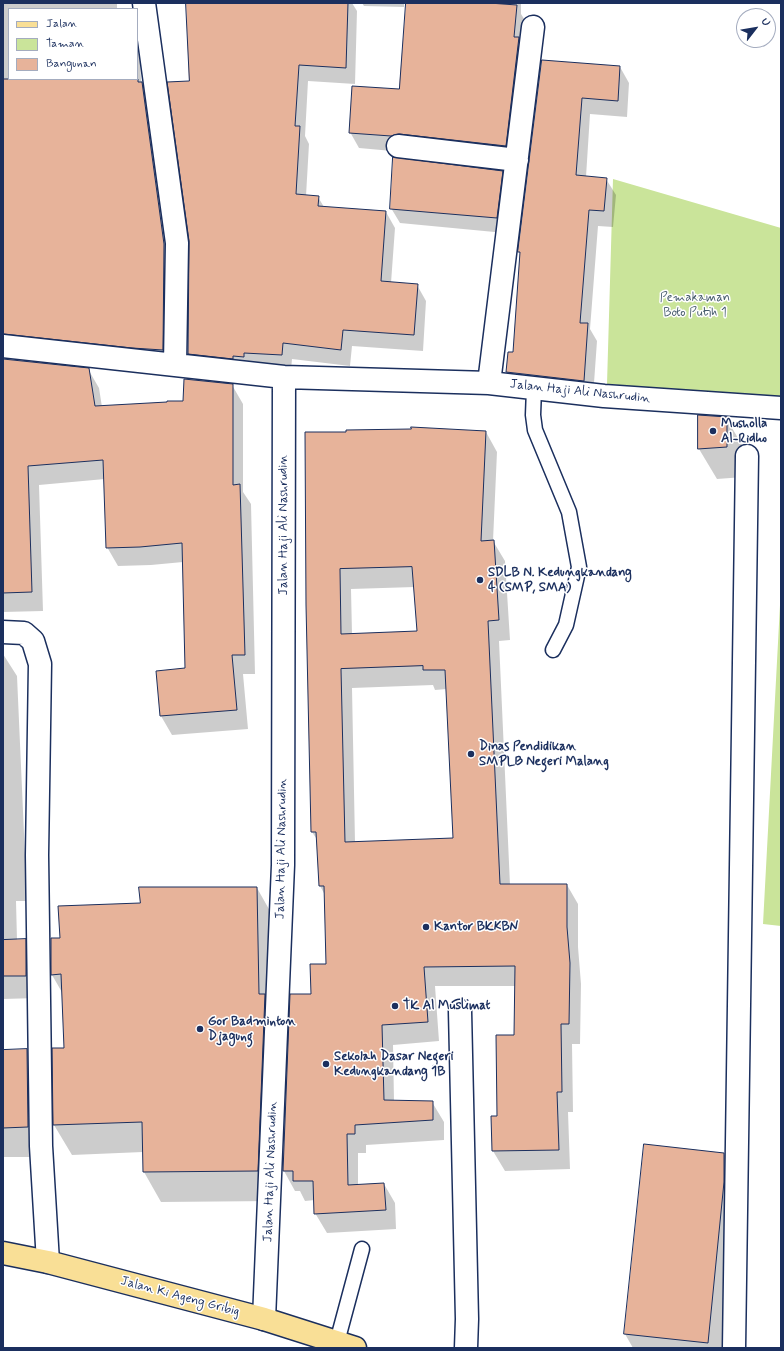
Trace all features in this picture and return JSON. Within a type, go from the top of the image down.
[{"type":"main road","name":"Jalan Ki Ageng Gribig","points":[[3,1253],[48,1262],[264,1319],[346,1345]]},
{"type":"street","points":[[144,3],[178,243],[175,365]]},
{"type":"street","points":[[489,383],[533,27]]},
{"type":"street","points":[[398,146],[517,160]]},
{"type":"street","name":"Jalan Haji Ali Nashrudin","points":[[3,346],[284,377],[489,383],[604,396],[781,408]]},
{"type":"street","name":"Jalan Haji Ali Nashrudin","points":[[264,1319],[283,866],[284,377]]},
{"type":"street","points":[[734,1348],[748,456]]},
{"type":"street","points":[[3,632],[24,633],[33,641],[40,664],[37,855],[41,1122],[48,1262]]},
{"type":"street","points":[[460,1011],[467,1319],[466,1348]]},
{"type":"lane","points":[[534,389],[533,415],[535,430],[569,512],[579,567],[566,625],[553,650]]},
{"type":"lane","points":[[346,1345],[362,1250]]},
{"type":"green space","name":"Pemakaman Boto Putih 1","points":[[613,179],[781,228],[781,399],[607,384]]},
{"type":"green space","points":[[781,605],[781,926],[763,924]]},
{"type":"building","points":[[186,3],[348,3],[346,68],[299,65],[295,126],[300,126],[296,194],[319,196],[318,206],[386,211],[381,281],[418,284],[414,335],[343,330],[341,350],[283,343],[282,355],[244,353],[244,357],[233,356],[233,359],[188,354],[189,241],[167,82],[189,81]]},
{"type":"building","points":[[406,3],[489,3],[517,5],[514,37],[519,37],[506,146],[399,134],[391,136],[349,133],[352,86],[399,89]]},
{"type":"building","points":[[542,60],[620,66],[618,101],[582,98],[576,175],[607,178],[604,211],[589,210],[580,323],[588,323],[584,381],[506,372],[508,352],[513,352],[520,252],[518,252]]},
{"type":"building","points":[[3,79],[138,80],[138,82],[142,82],[164,244],[163,350],[3,334]]},
{"type":"building","points":[[393,157],[503,171],[497,218],[390,209]]},
{"type":"building","points":[[3,359],[89,368],[95,406],[183,401],[184,379],[233,384],[233,485],[240,484],[245,655],[232,655],[237,710],[160,716],[156,671],[185,668],[182,543],[140,547],[106,548],[103,460],[28,466],[32,592],[3,593]]},
{"type":"building","name":"Musholla Al-Ridho","points":[[698,415],[727,417],[727,447],[698,449]]},
{"type":"building","points":[[411,427],[486,431],[481,541],[494,540],[499,620],[488,621],[500,884],[567,884],[567,927],[570,963],[569,1024],[561,1024],[562,1092],[557,1092],[559,1150],[492,1151],[491,1116],[497,1116],[496,1035],[514,1035],[515,966],[424,967],[428,1022],[382,1025],[384,1100],[433,1101],[433,1120],[355,1125],[355,1134],[347,1134],[348,1185],[384,1183],[386,1210],[314,1214],[313,1181],[293,1181],[293,1171],[283,1171],[290,994],[311,994],[310,964],[326,964],[324,886],[319,886],[316,832],[311,832],[306,605],[305,432],[411,429]],"holes":[[[412,567],[417,631],[341,634],[340,569]],[[423,666],[423,670],[445,670],[453,838],[345,842],[341,669]]]},
{"type":"building","name":"Gor Badminton Djagung","points":[[139,887],[257,887],[259,994],[265,994],[258,1171],[143,1172],[142,1122],[53,1125],[52,1048],[64,1048],[61,974],[51,975],[51,938],[60,938],[58,906],[140,903]]},
{"type":"building","points":[[26,939],[26,976],[3,976],[3,940]]},
{"type":"building","points":[[27,1049],[28,1127],[3,1128],[3,1050]]},
{"type":"building","points":[[644,1144],[724,1153],[724,1182],[708,1343],[624,1334]]},
{"type":"place","name":"Musholla Al-Ridho","points":[[713,431]]},
{"type":"place","name":"SDLB N. Kedungkandang 4 (SMP, SMA)","points":[[480,580]]},
{"type":"place","name":"Dinas Pendidikan SMPLB Negeri Malang","points":[[471,754]]},
{"type":"place","name":"Kantor BKKBN","points":[[426,927]]},
{"type":"place","name":"TK Al Muslimat","points":[[395,1006]]},
{"type":"place","name":"Gor Badminton Djagung","points":[[200,1029]]},
{"type":"place","name":"Sekolah Dasar Negeri Kedungkandang 1B","points":[[326,1064]]}]
